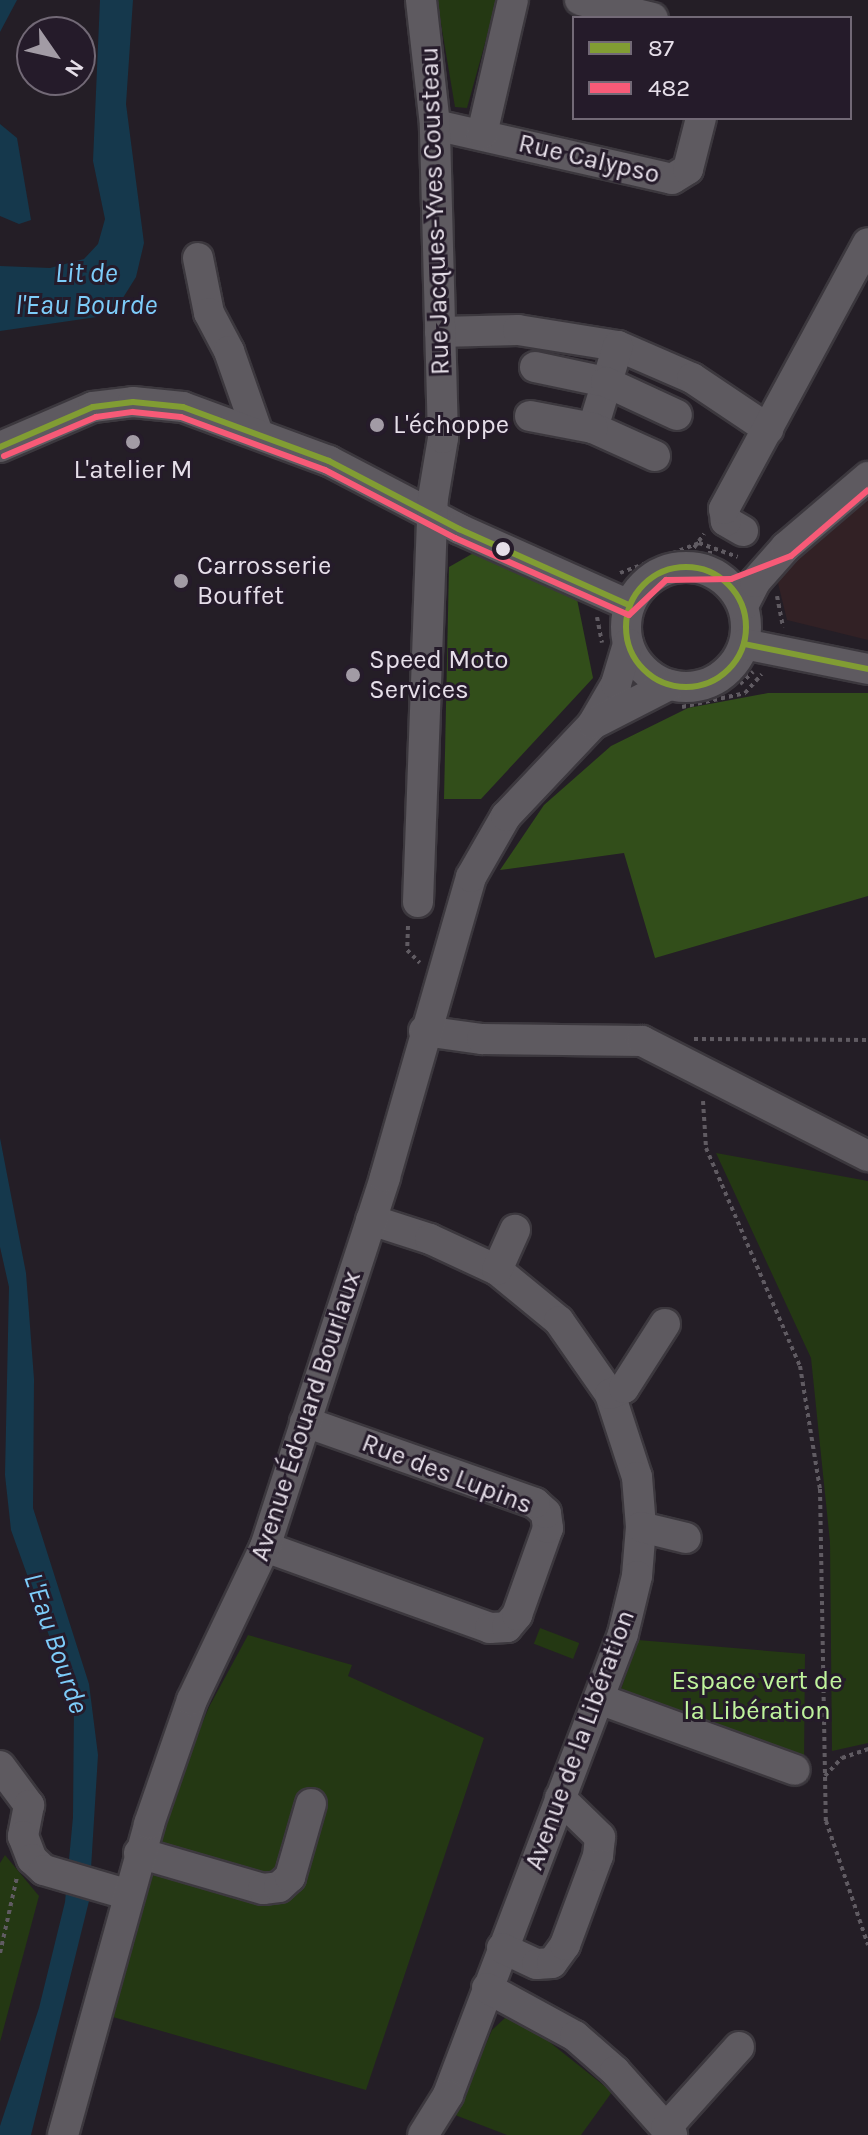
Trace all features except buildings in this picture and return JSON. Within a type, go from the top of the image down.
[{"type":"street","name":"Rue Jacques-Yves Cousteau","points":[[418,902],[434,516],[443,438],[435,125],[421,0]]},
{"type":"street","points":[[482,134],[513,0]]},
{"type":"street","points":[[580,0],[645,16]]},
{"type":"street","name":"Rue Calypso","points":[[435,125],[672,179],[688,169],[700,120]]},
{"type":"street","points":[[728,530],[724,509],[868,243]]},
{"type":"street","points":[[198,258],[209,313],[229,351],[257,431]]},
{"type":"street","points":[[440,332],[518,330],[618,346],[692,378],[768,429]]},
{"type":"street","points":[[593,428],[618,346]]},
{"type":"street","points":[[535,367],[606,382],[677,415]]},
{"type":"street","points":[[0,447],[93,407],[133,402],[183,407],[257,431],[329,461],[434,516],[616,599]]},
{"type":"street","points":[[530,416],[593,428],[655,456]]},
{"type":"street","points":[[616,599],[615,647],[644,670],[669,698],[708,683],[730,667],[744,644],[743,606],[756,568],[786,547],[868,477]]},
{"type":"street","points":[[616,599],[649,579],[680,567],[708,551],[756,568]]},
{"type":"street","points":[[708,551],[743,606]]},
{"type":"street","points":[[744,644],[868,669]]},
{"type":"street","name":"Avenue Édouard Bourlaux","points":[[63,2135],[139,1853],[192,1700],[265,1547],[371,1220],[460,905],[491,839],[534,782],[593,724],[616,684],[615,647]]},
{"type":"street","name":"Avenue Édouard Bourlaux","points":[[593,724],[669,698]]},
{"type":"street","points":[[424,1031],[482,1039],[642,1041],[716,1082],[868,1156]]},
{"type":"street","name":"Avenue de la Libération","points":[[371,1220],[430,1239],[497,1270],[559,1321],[610,1394],[637,1477],[641,1527],[637,1576],[599,1699],[448,2095],[423,2135]]},
{"type":"street","points":[[497,1270],[515,1230]]},
{"type":"street","points":[[610,1394],[624,1388],[665,1324]]},
{"type":"street","name":"Rue des Lupins","points":[[265,1547],[490,1628],[507,1627],[517,1615],[548,1528],[546,1513],[535,1503],[305,1422]]},
{"type":"street","points":[[641,1527],[686,1538]]},
{"type":"street","points":[[599,1699],[795,1770]]},
{"type":"street","points":[[0,1766],[29,1805],[18,1843],[44,1870],[126,1894]]},
{"type":"street","points":[[502,1948],[537,1964],[552,1963],[565,1945],[598,1856],[600,1837],[560,1798]]},
{"type":"street","points":[[139,1853],[263,1889],[279,1887],[290,1877],[311,1804]]},
{"type":"street","points":[[487,1988],[575,2036],[669,2132],[739,2047]]},
{"type":"path","points":[[680,567],[708,551],[728,530]]},
{"type":"path","points":[[615,647],[596,607],[616,599],[610,579],[626,569],[708,551],[746,555],[775,590],[784,630],[775,652],[745,693],[669,698]]},
{"type":"path","points":[[418,902],[409,914],[407,950],[425,968],[440,972]]},
{"type":"path","points":[[688,1039],[868,1040]]},
{"type":"path","points":[[716,1082],[700,1106],[706,1148],[800,1366],[820,1489],[826,1821],[868,1945]]},
{"type":"path","points":[[825,1776],[842,1758],[868,1749]]},
{"type":"path","points":[[0,1953],[19,1870],[18,1843]]},
{"type":"shaded area","points":[[868,477],[868,640],[787,620],[778,583],[786,547]]},
{"type":"green space","points":[[437,0],[497,0],[467,108],[455,107]]},
{"type":"green space","points":[[477,551],[577,599],[593,678],[481,799],[444,799],[449,567]]},
{"type":"green space","points":[[768,693],[868,693],[868,896],[655,958],[624,853],[500,870],[544,805],[611,746],[688,708]]},
{"type":"green space","points":[[716,1153],[868,1181],[868,1743],[832,1751],[830,1542],[811,1358]]},
{"type":"green space","points":[[540,1628],[579,1643],[573,1659],[534,1644]]},
{"type":"green space","points":[[248,1635],[352,1665],[348,1676],[484,1738],[366,2090],[113,2017],[151,1877],[146,1873],[170,1801],[209,1707]]},
{"type":"green space","name":"Espace vert de la Libération","points":[[638,1640],[805,1654],[804,1762],[618,1698]]},
{"type":"green space","points":[[5,1855],[39,1896],[0,2042],[0,1863]]},
{"type":"green space","points":[[506,2017],[522,2020],[612,2092],[581,2135],[507,2135],[455,2115],[492,2030]]},
{"type":"water","points":[[0,0],[17,0],[0,32]]},
{"type":"water","name":"Lit de l'Eau Bourde","points":[[100,0],[133,0],[126,104],[144,243],[136,277],[121,301],[97,317],[0,331],[0,266],[50,268],[84,259],[98,244],[105,219],[93,161]]},
{"type":"water","points":[[0,124],[17,138],[31,220],[19,224],[0,216]]},
{"type":"water","name":"L'Eau Bourde","points":[[0,1138],[26,1273],[34,1379],[33,1508],[89,1684],[98,1755],[89,1901],[31,2135],[0,2135],[0,2126],[39,2008],[65,1902],[73,1817],[74,1705],[11,1530],[5,1475],[9,1287],[0,1247]]},
{"type":"transit line","name":"87","points":[[0,447],[93,407],[133,402],[183,407],[329,461],[459,529],[629,605]]},
{"type":"transit line","name":"482","points":[[4,456],[96,417],[133,412],[181,417],[325,470],[455,538],[629,615],[666,580],[731,579],[791,556],[868,490]]},
{"type":"transit line","name":"87","points":[[686,567],[709,571],[729,584],[742,604],[746,627],[742,650],[729,670],[709,683],[686,687],[663,683],[643,670],[630,650],[626,627],[630,604],[643,584],[663,571],[686,567]]},
{"type":"transit line","name":"87","points":[[744,644],[868,669]]},
{"type":"place","name":"L'échoppe","points":[[377,425]]},
{"type":"place","name":"L'atelier M","points":[[133,442]]},
{"type":"place","name":"Carrosserie Bouffet","points":[[181,581]]},
{"type":"place","name":"Speed Moto Services","points":[[353,675]]}]
